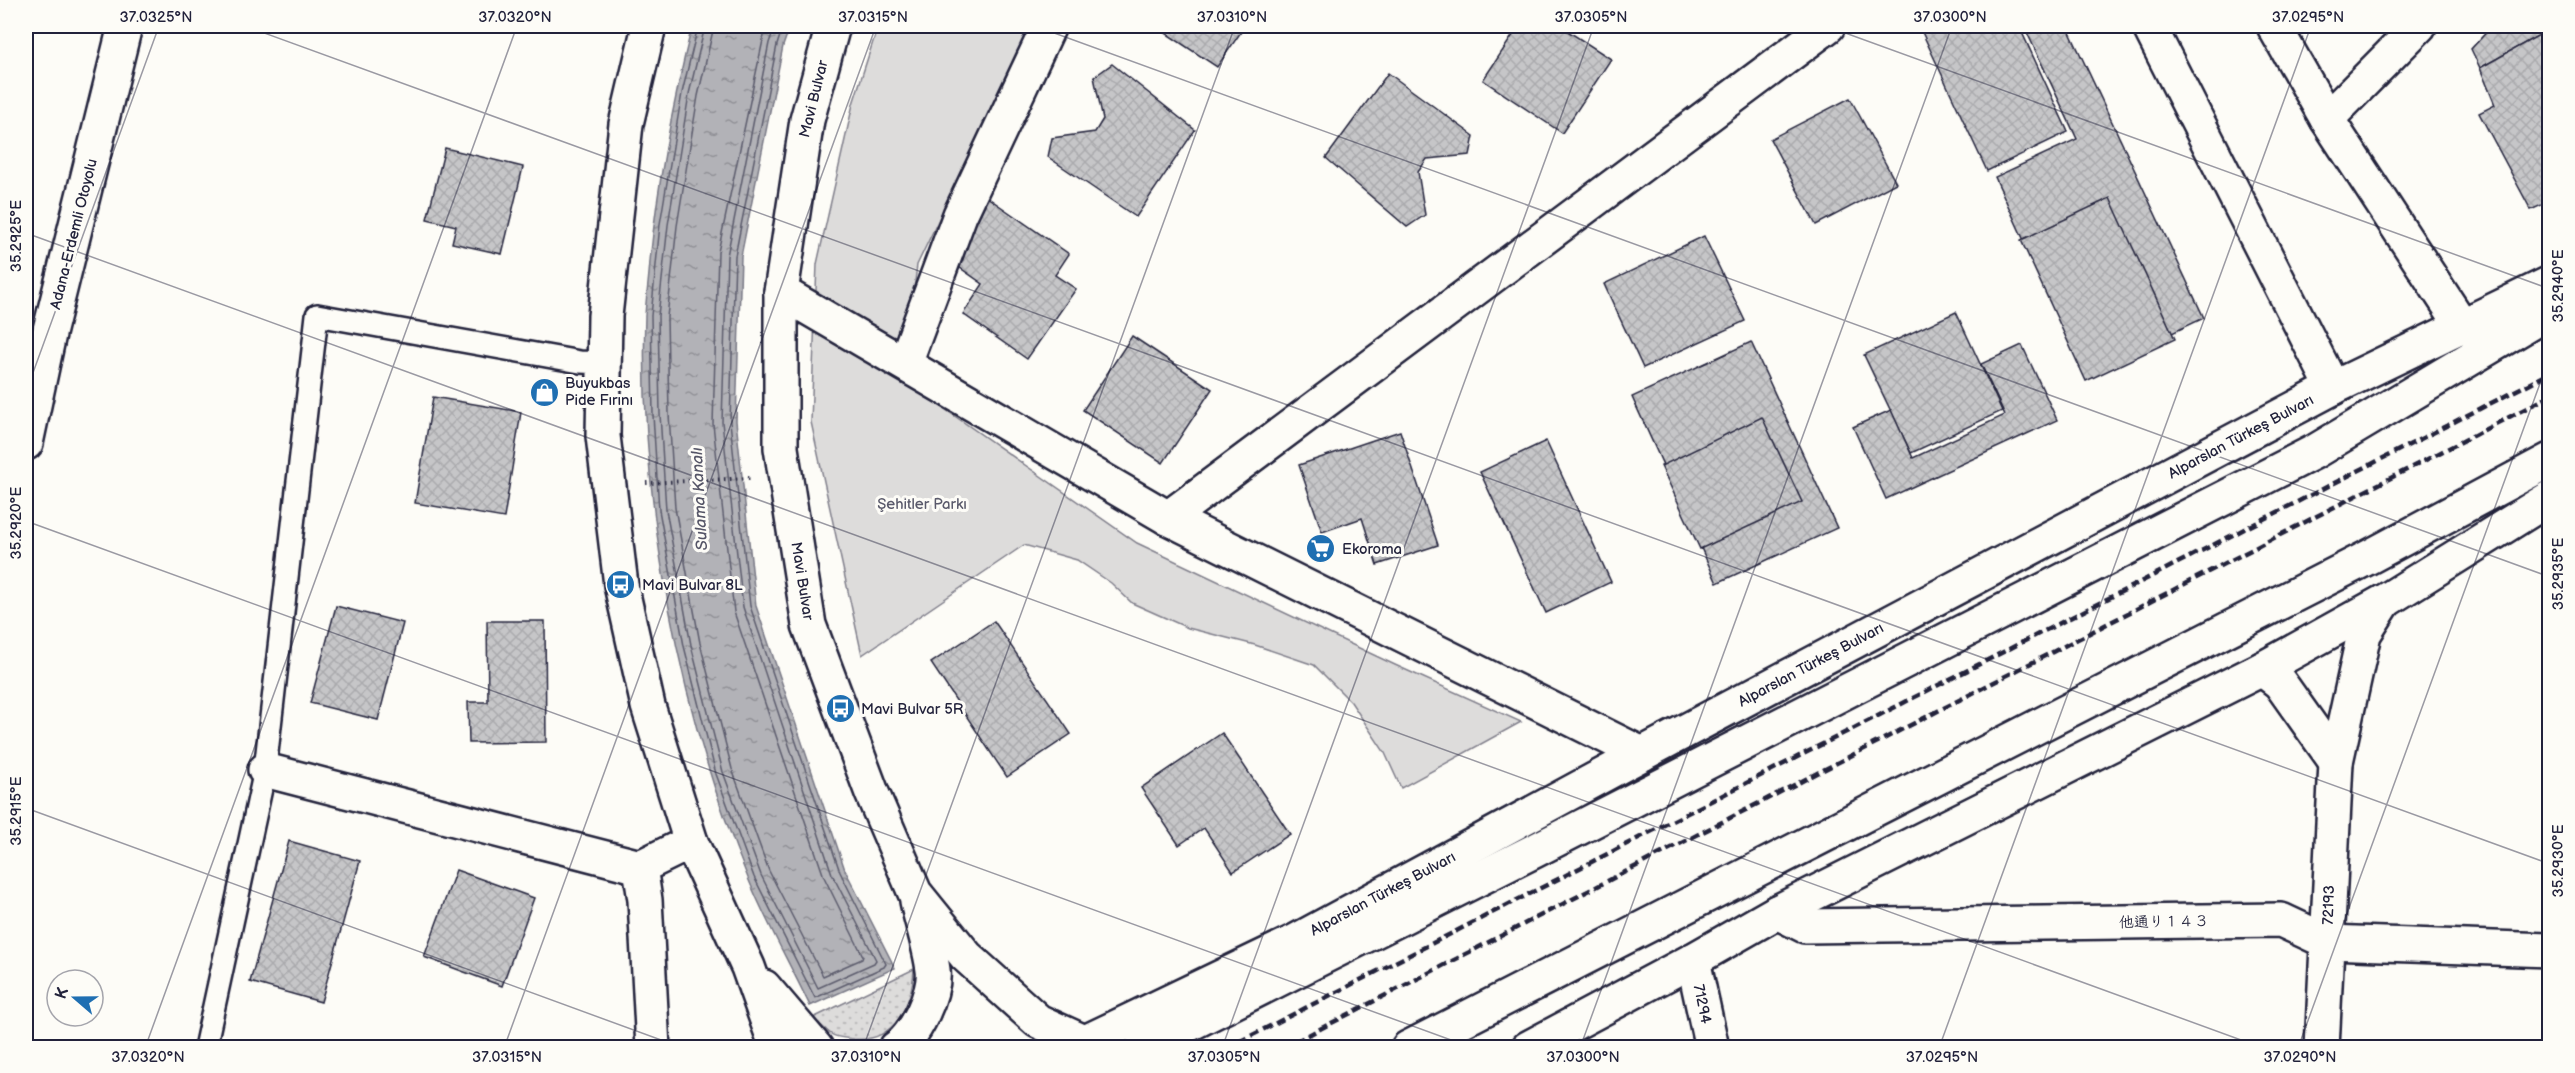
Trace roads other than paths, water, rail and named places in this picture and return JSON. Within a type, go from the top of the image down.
[{"type":"main road","name":"Adana-Erdemli Otoyolu","points":[[26,443],[49,334],[125,26]]},
{"type":"main road","points":[[649,26],[626,124],[605,316],[603,436],[621,585],[648,706],[692,842],[748,967],[777,1047]]},
{"type":"main road","name":"Mavi Bulvar","points":[[833,26],[807,120],[781,292],[781,448],[808,625],[872,793],[915,893],[966,956],[1038,1022],[1079,1045]]},
{"type":"main road","points":[[905,363],[960,215],[1049,26]]},
{"type":"main road","points":[[1168,518],[1828,26]]},
{"type":"main road","points":[[2149,26],[2333,388]]},
{"type":"main road","points":[[2274,26],[2327,119],[2463,327]]},
{"type":"main road","points":[[2327,119],[2419,26]]},
{"type":"main road","name":"Alparslan Türkeş Bulvarı","points":[[1079,1045],[1294,942],[1642,754],[2333,388],[2550,283]]},
{"type":"main road","points":[[781,292],[1168,518],[1642,754]]},
{"type":"main road","name":"Alparslan Türkeş Bulvarı","points":[[1142,1047],[1524,856],[2314,452],[2550,310]]},
{"type":"main road","points":[[1408,1047],[2371,556],[2550,460]]},
{"type":"main road","points":[[1528,1047],[1693,960],[1777,912],[2262,669],[2385,601],[2550,498]]},
{"type":"main road","name":"72193","points":[[2322,1047],[2336,762],[2364,634],[2385,601]]},
{"type":"main road","points":[[2262,669],[2280,683],[2336,762]]},
{"type":"main road","points":[[265,770],[640,867],[692,842]]},
{"type":"main road","points":[[640,867],[645,900],[653,1047]]},
{"type":"main road","points":[[896,1047],[905,1043],[924,1014],[934,973],[915,893]]},
{"type":"main road","name":"他通り１４３","points":[[1777,912],[1805,926],[2281,920],[2328,942],[2550,950]]},
{"type":"main road","name":"71294","points":[[1693,960],[1712,1047]]},
{"type":"main road","points":[[748,967],[816,1047]]},
{"type":"lane","points":[[205,1047],[265,770],[316,315],[580,362],[605,363]]},
{"type":"water","name":"Sulama Kanalı","points":[[692,26],[790,26],[783,46],[741,256],[736,421],[756,606],[845,870],[895,968],[810,1006],[755,894],[723,813],[683,674],[656,530],[645,386],[645,309],[662,172],[672,113]]},
{"type":"railway","points":[[1227,1048],[2550,373]]},
{"type":"railway","points":[[1283,1048],[2550,396]]},
{"type":"place","name":"Buyukbas Pide Fırını","points":[[544,392]]},
{"type":"place","name":"Ekoroma","points":[[1321,549]]},
{"type":"place","name":"Mavi Bulvar 8L","points":[[621,585]]},
{"type":"place","name":"Mavi Bulvar 5R","points":[[840,709]]},
{"type":"park label","name":"Şehitler Parkı","points":[[922,504]]}]
